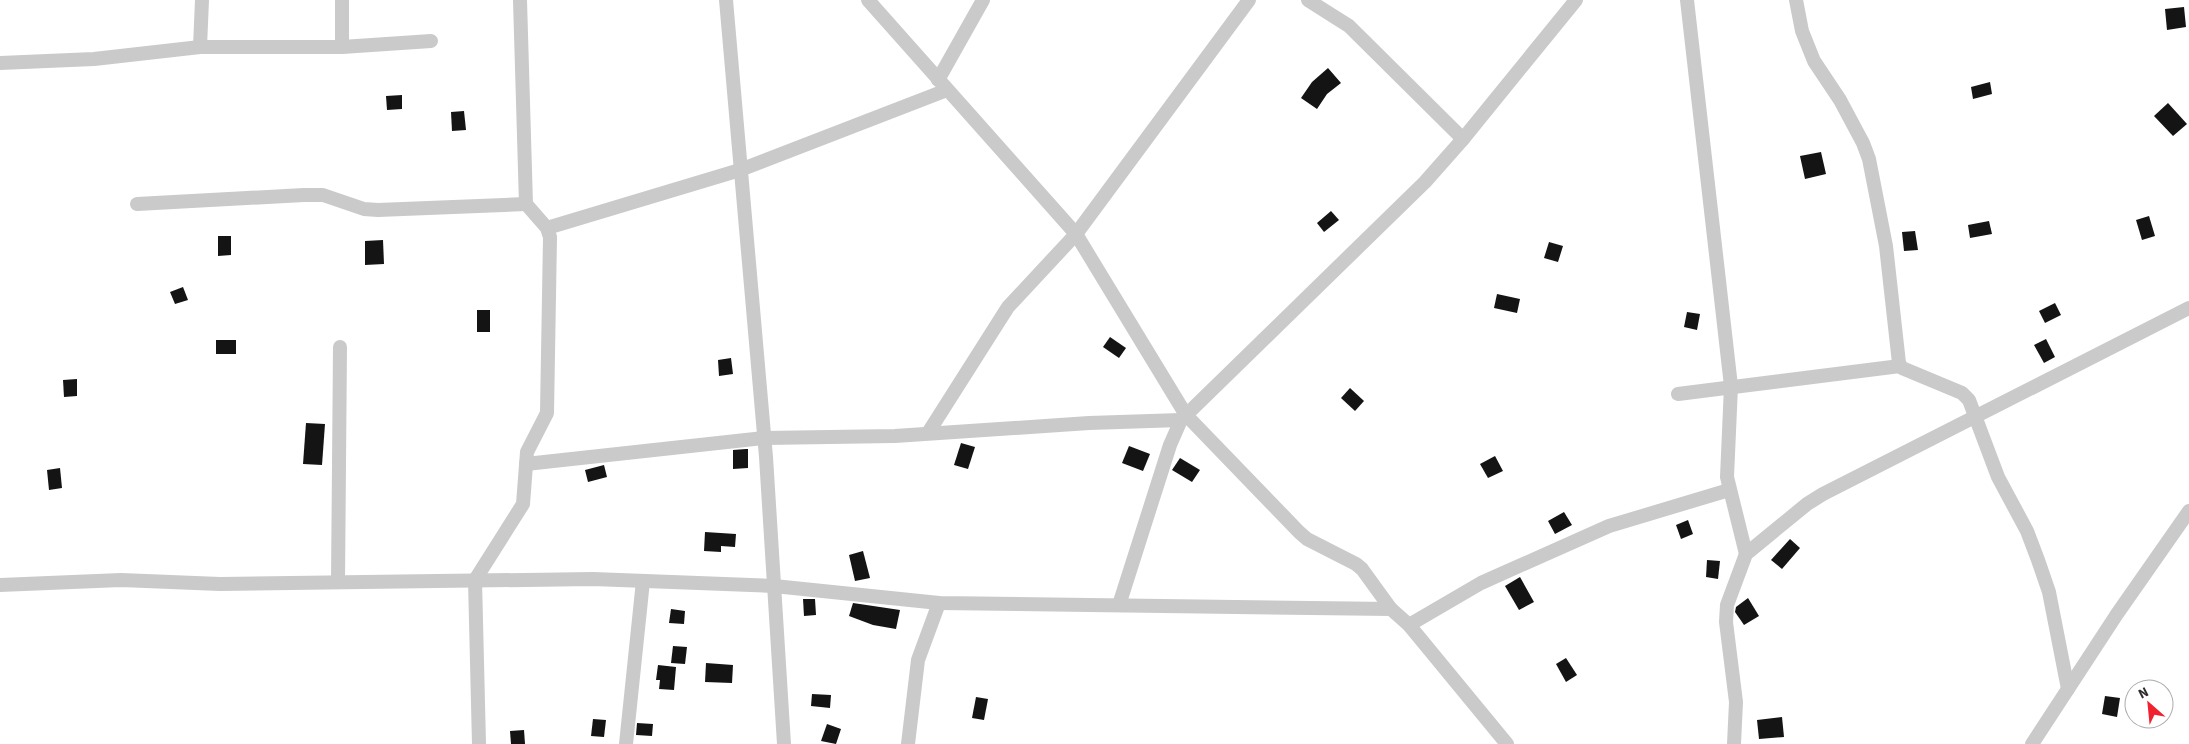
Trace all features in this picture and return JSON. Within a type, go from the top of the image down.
[{"type":"street","points":[[200,47],[202,0]]},
{"type":"street","points":[[342,0],[342,47]]},
{"type":"street","points":[[479,744],[475,580],[523,504],[527,452],[547,413],[550,237],[547,228],[526,204],[520,0]]},
{"type":"street","points":[[726,0],[764,438],[784,744]]},
{"type":"street","points":[[868,0],[1076,234],[1184,417],[1307,539],[1356,564],[1362,569],[1391,609],[1409,625],[1507,744]]},
{"type":"street","points":[[547,228],[740,170],[942,85],[982,0]]},
{"type":"street","points":[[928,433],[1008,307],[1076,234],[1250,0]]},
{"type":"street","points":[[1308,0],[1350,26],[1463,139]]},
{"type":"street","points":[[1119,605],[1170,445],[1184,417],[1425,182],[1463,139],[1576,0]]},
{"type":"street","points":[[1687,0],[1731,386],[1727,477],[1746,554]]},
{"type":"street","points":[[1796,0],[1800,27],[1812,57],[1840,100],[1863,143],[1869,160],[1886,246],[1900,366]]},
{"type":"street","points":[[0,63],[94,59],[200,47],[342,47],[431,42]]},
{"type":"street","points":[[137,204],[323,195],[364,209],[378,210],[526,204]]},
{"type":"street","points":[[1734,744],[1736,702],[1726,612],[1746,554],[1807,504],[1823,494],[1976,418],[2189,308]]},
{"type":"street","points":[[338,582],[340,347]]},
{"type":"street","points":[[1678,394],[1900,366],[1962,393],[1969,400],[1998,477],[2026,531],[2038,560],[2049,592],[2068,690]]},
{"type":"street","points":[[526,464],[764,438],[928,433],[1184,417]]},
{"type":"street","points":[[1409,625],[1481,583],[1609,526],[1729,490]]},
{"type":"street","points":[[2032,744],[2117,614],[2189,511]]},
{"type":"street","points":[[0,585],[121,580],[220,584],[593,579],[774,586],[939,602],[1391,609]]},
{"type":"street","points":[[626,744],[643,580]]},
{"type":"street","points":[[908,744],[918,660],[939,602]]},
{"type":"building","points":[[2184,7],[2186,27],[2167,30],[2165,9]]},
{"type":"building","points":[[1328,68],[1341,83],[1327,94],[1317,109],[1301,98],[1312,82]]},
{"type":"building","points":[[1990,82],[1992,94],[1973,99],[1971,87]]},
{"type":"building","points":[[402,95],[402,109],[387,110],[386,96]]},
{"type":"building","points":[[2168,103],[2187,124],[2173,136],[2154,116]]},
{"type":"building","points":[[464,111],[466,130],[452,131],[451,112]]},
{"type":"building","points":[[1821,152],[1826,174],[1805,179],[1800,156]]},
{"type":"building","points":[[1331,211],[1339,220],[1324,232],[1317,223]]},
{"type":"building","points":[[2149,216],[2155,236],[2142,240],[2136,220]]},
{"type":"building","points":[[1989,221],[1992,234],[1970,238],[1968,225]]},
{"type":"building","points":[[1915,231],[1918,250],[1904,251],[1902,232]]},
{"type":"building","points":[[218,236],[231,236],[231,255],[218,256]]},
{"type":"building","points":[[383,240],[384,264],[365,265],[365,241]]},
{"type":"building","points":[[1549,242],[1563,246],[1558,262],[1544,258]]},
{"type":"building","points":[[183,287],[188,300],[175,304],[170,292]]},
{"type":"building","points":[[1497,294],[1520,299],[1517,313],[1494,308]]},
{"type":"building","points":[[2055,303],[2061,315],[2045,323],[2039,311]]},
{"type":"building","points":[[477,310],[490,310],[490,332],[477,332]]},
{"type":"building","points":[[1687,312],[1700,314],[1697,330],[1684,327]]},
{"type":"building","points":[[1110,337],[1126,348],[1119,358],[1103,347]]},
{"type":"building","points":[[2046,339],[2055,357],[2044,363],[2034,345]]},
{"type":"building","points":[[216,340],[236,340],[236,354],[216,354]]},
{"type":"building","points":[[731,358],[733,374],[719,376],[718,360]]},
{"type":"building","points":[[77,379],[77,396],[64,397],[63,380]]},
{"type":"building","points":[[1350,388],[1364,401],[1355,411],[1341,398]]},
{"type":"building","points":[[306,423],[325,424],[322,465],[303,464]]},
{"type":"building","points":[[961,443],[975,447],[968,469],[954,465]]},
{"type":"building","points":[[1129,446],[1150,454],[1143,471],[1122,463]]},
{"type":"building","points":[[748,449],[748,468],[733,469],[733,450]]},
{"type":"building","points":[[1495,456],[1503,471],[1488,478],[1480,464]]},
{"type":"building","points":[[1180,458],[1200,470],[1192,482],[1172,470]]},
{"type":"building","points":[[604,465],[607,477],[588,482],[585,470]]},
{"type":"building","points":[[60,468],[62,488],[49,490],[47,470]]},
{"type":"building","points":[[1564,512],[1572,525],[1555,534],[1548,521]]},
{"type":"building","points":[[1688,520],[1693,534],[1681,539],[1676,525]]},
{"type":"building","points":[[705,532],[736,534],[735,547],[721,546],[721,552],[704,551]]},
{"type":"building","points":[[1790,539],[1800,548],[1782,569],[1771,560]]},
{"type":"building","points":[[863,551],[870,578],[855,581],[849,555]]},
{"type":"building","points":[[1707,560],[1720,561],[1718,579],[1706,577]]},
{"type":"building","points":[[1520,577],[1534,602],[1519,610],[1505,586]]},
{"type":"building","points":[[1748,598],[1759,616],[1744,625],[1735,612],[1736,607]]},
{"type":"building","points":[[803,599],[815,599],[816,615],[804,616]]},
{"type":"building","points":[[853,603],[900,610],[896,629],[873,625],[849,616]]},
{"type":"building","points":[[671,609],[685,611],[684,624],[669,623]]},
{"type":"building","points":[[673,646],[687,647],[685,664],[671,663]]},
{"type":"building","points":[[1566,658],[1577,675],[1566,682],[1556,664]]},
{"type":"building","points":[[706,663],[733,665],[732,683],[705,682]]},
{"type":"building","points":[[658,665],[676,667],[674,690],[659,689],[660,680],[656,680]]},
{"type":"building","points":[[812,694],[831,695],[830,708],[811,706]]},
{"type":"building","points":[[2105,696],[2120,698],[2117,717],[2102,714]]},
{"type":"building","points":[[976,697],[988,699],[984,720],[972,718]]},
{"type":"building","points":[[1782,717],[1784,737],[1759,739],[1757,720]]},
{"type":"building","points":[[593,719],[606,720],[604,737],[591,736]]},
{"type":"building","points":[[637,723],[653,724],[652,736],[636,735]]},
{"type":"building","points":[[827,724],[841,729],[836,744],[821,741]]},
{"type":"building","points":[[524,730],[525,744],[511,744],[510,731]]}]
